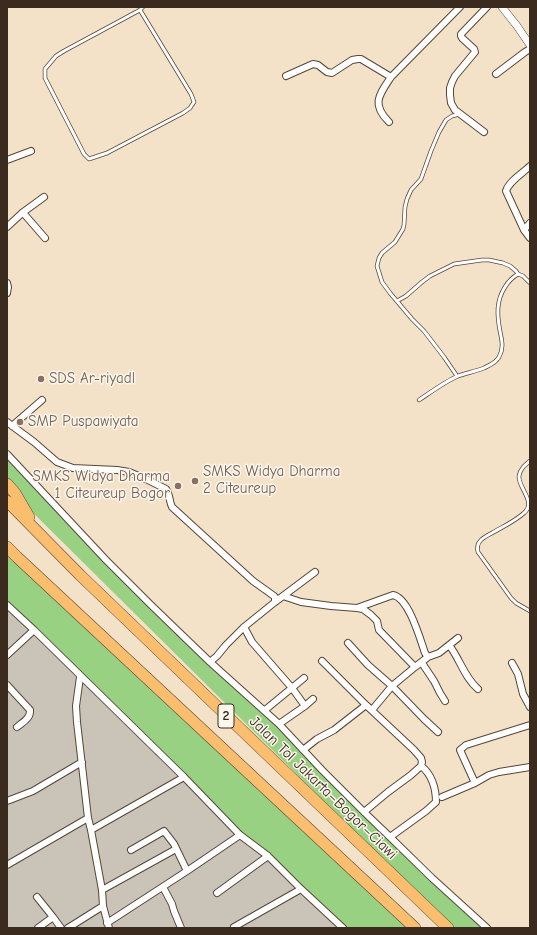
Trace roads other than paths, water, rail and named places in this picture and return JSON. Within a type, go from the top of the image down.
[{"type":"highway","points":[[7,484],[15,493],[39,533]]},
{"type":"highway","name":"Jalan Tol Jakarta–Bogor–Ciawi","points":[[7,501],[80,575],[448,928]]},
{"type":"highway","name":"2","points":[[7,549],[414,928]]},
{"type":"street","points":[[389,122],[380,112],[378,101],[380,92],[391,76],[460,7]]},
{"type":"street","points":[[484,132],[455,110],[452,103],[450,88],[455,76],[475,52],[474,49],[462,38],[461,34],[487,7]]},
{"type":"street","points":[[502,7],[530,45]]},
{"type":"street","points":[[496,74],[525,52],[530,50]]},
{"type":"street","points":[[286,76],[312,64],[318,65],[327,72],[332,73],[352,60],[358,59],[364,60],[391,76]]},
{"type":"street","points":[[7,160],[31,151]]},
{"type":"street","points":[[530,166],[506,189],[524,230],[530,238]]},
{"type":"street","points":[[7,227],[22,213],[44,197]]},
{"type":"street","points":[[22,213],[45,238]]},
{"type":"street","points":[[524,230],[530,223]]},
{"type":"street","points":[[7,283],[7,293]]},
{"type":"street","points":[[42,400],[9,424],[34,442],[57,462],[73,468],[128,472],[166,489],[172,507],[253,582],[274,596],[275,602]]},
{"type":"street","points":[[7,454],[106,560],[150,604],[210,662],[265,710],[364,812],[432,878],[487,928]]},
{"type":"street","points":[[210,662],[244,628],[275,602],[315,572]]},
{"type":"street","points":[[357,608],[393,595],[397,596],[408,609],[413,618],[428,657]]},
{"type":"street","points":[[283,596],[301,602],[363,609],[376,621],[379,630],[415,667]]},
{"type":"street","points":[[7,605],[184,777],[240,835],[268,856],[343,928]]},
{"type":"street","points":[[244,628],[252,642],[306,706]]},
{"type":"street","points":[[7,655],[34,630]]},
{"type":"street","points":[[372,710],[392,686],[428,657],[439,652],[458,638]]},
{"type":"street","points":[[348,643],[368,665],[392,686],[438,732]]},
{"type":"street","points":[[449,645],[455,653],[468,678],[478,689]]},
{"type":"street","points":[[322,661],[421,758],[421,766],[412,775],[364,812]]},
{"type":"street","points":[[422,663],[445,701]]},
{"type":"street","points":[[512,663],[518,674],[523,694],[530,707]]},
{"type":"street","points":[[80,677],[76,706],[77,722],[88,818],[102,890],[103,906],[108,925],[240,835]]},
{"type":"street","points":[[265,710],[304,678]]},
{"type":"street","points":[[7,685],[30,710],[29,717],[17,727]]},
{"type":"street","points":[[279,724],[314,699]]},
{"type":"street","points":[[303,750],[317,739],[334,730],[366,705]]},
{"type":"street","points":[[476,782],[460,750],[462,747],[530,725]]},
{"type":"street","points":[[7,801],[33,791],[82,762]]},
{"type":"street","points":[[390,837],[436,802],[434,788],[429,773],[421,766]]},
{"type":"street","points":[[442,797],[489,775],[530,767]]},
{"type":"street","points":[[91,830],[184,777]]},
{"type":"street","points":[[7,865],[88,818]]},
{"type":"street","points":[[131,850],[164,831],[174,844],[187,871]]},
{"type":"street","points":[[102,890],[176,849]]},
{"type":"street","points":[[217,893],[268,856]]},
{"type":"street","points":[[163,887],[172,904],[181,928]]},
{"type":"street","points":[[234,927],[301,889]]},
{"type":"street","points":[[37,897],[61,928]]},
{"type":"street","points":[[68,928],[103,906]]},
{"type":"street","points":[[38,928],[44,926],[53,917]]},
{"type":"lane","points":[[140,10],[191,94],[194,102],[190,108],[183,113],[107,153],[89,159],[84,154],[45,78],[45,69],[56,56],[143,7]]},
{"type":"lane","points":[[457,376],[424,331],[412,320],[382,282],[378,268],[378,260],[382,253],[395,242],[403,229],[407,199],[411,190],[421,179],[430,151],[439,132],[446,120],[452,116],[460,114]]},
{"type":"lane","points":[[397,301],[406,296],[422,282],[454,264],[482,260],[503,263],[510,266],[530,283]]},
{"type":"lane","points":[[419,400],[457,376],[481,369],[494,363],[499,357],[503,346],[498,315],[500,295],[512,278],[518,274]]},
{"type":"lane","points":[[530,461],[521,470],[519,476],[529,503],[526,511],[514,521],[483,539],[479,544],[478,549],[478,552],[511,598],[516,603],[530,611]]},
{"type":"place","name":"SDS Ar-riyadl","points":[[41,379]]},
{"type":"place","name":"SMP Puspawiyata","points":[[20,422]]},
{"type":"place","name":"SMKS Widya Dharma 2 Citeureup","points":[[195,481]]},
{"type":"place","name":"SMKS Widya Dharma 1 Citeureup Bogor","points":[[178,486]]}]
